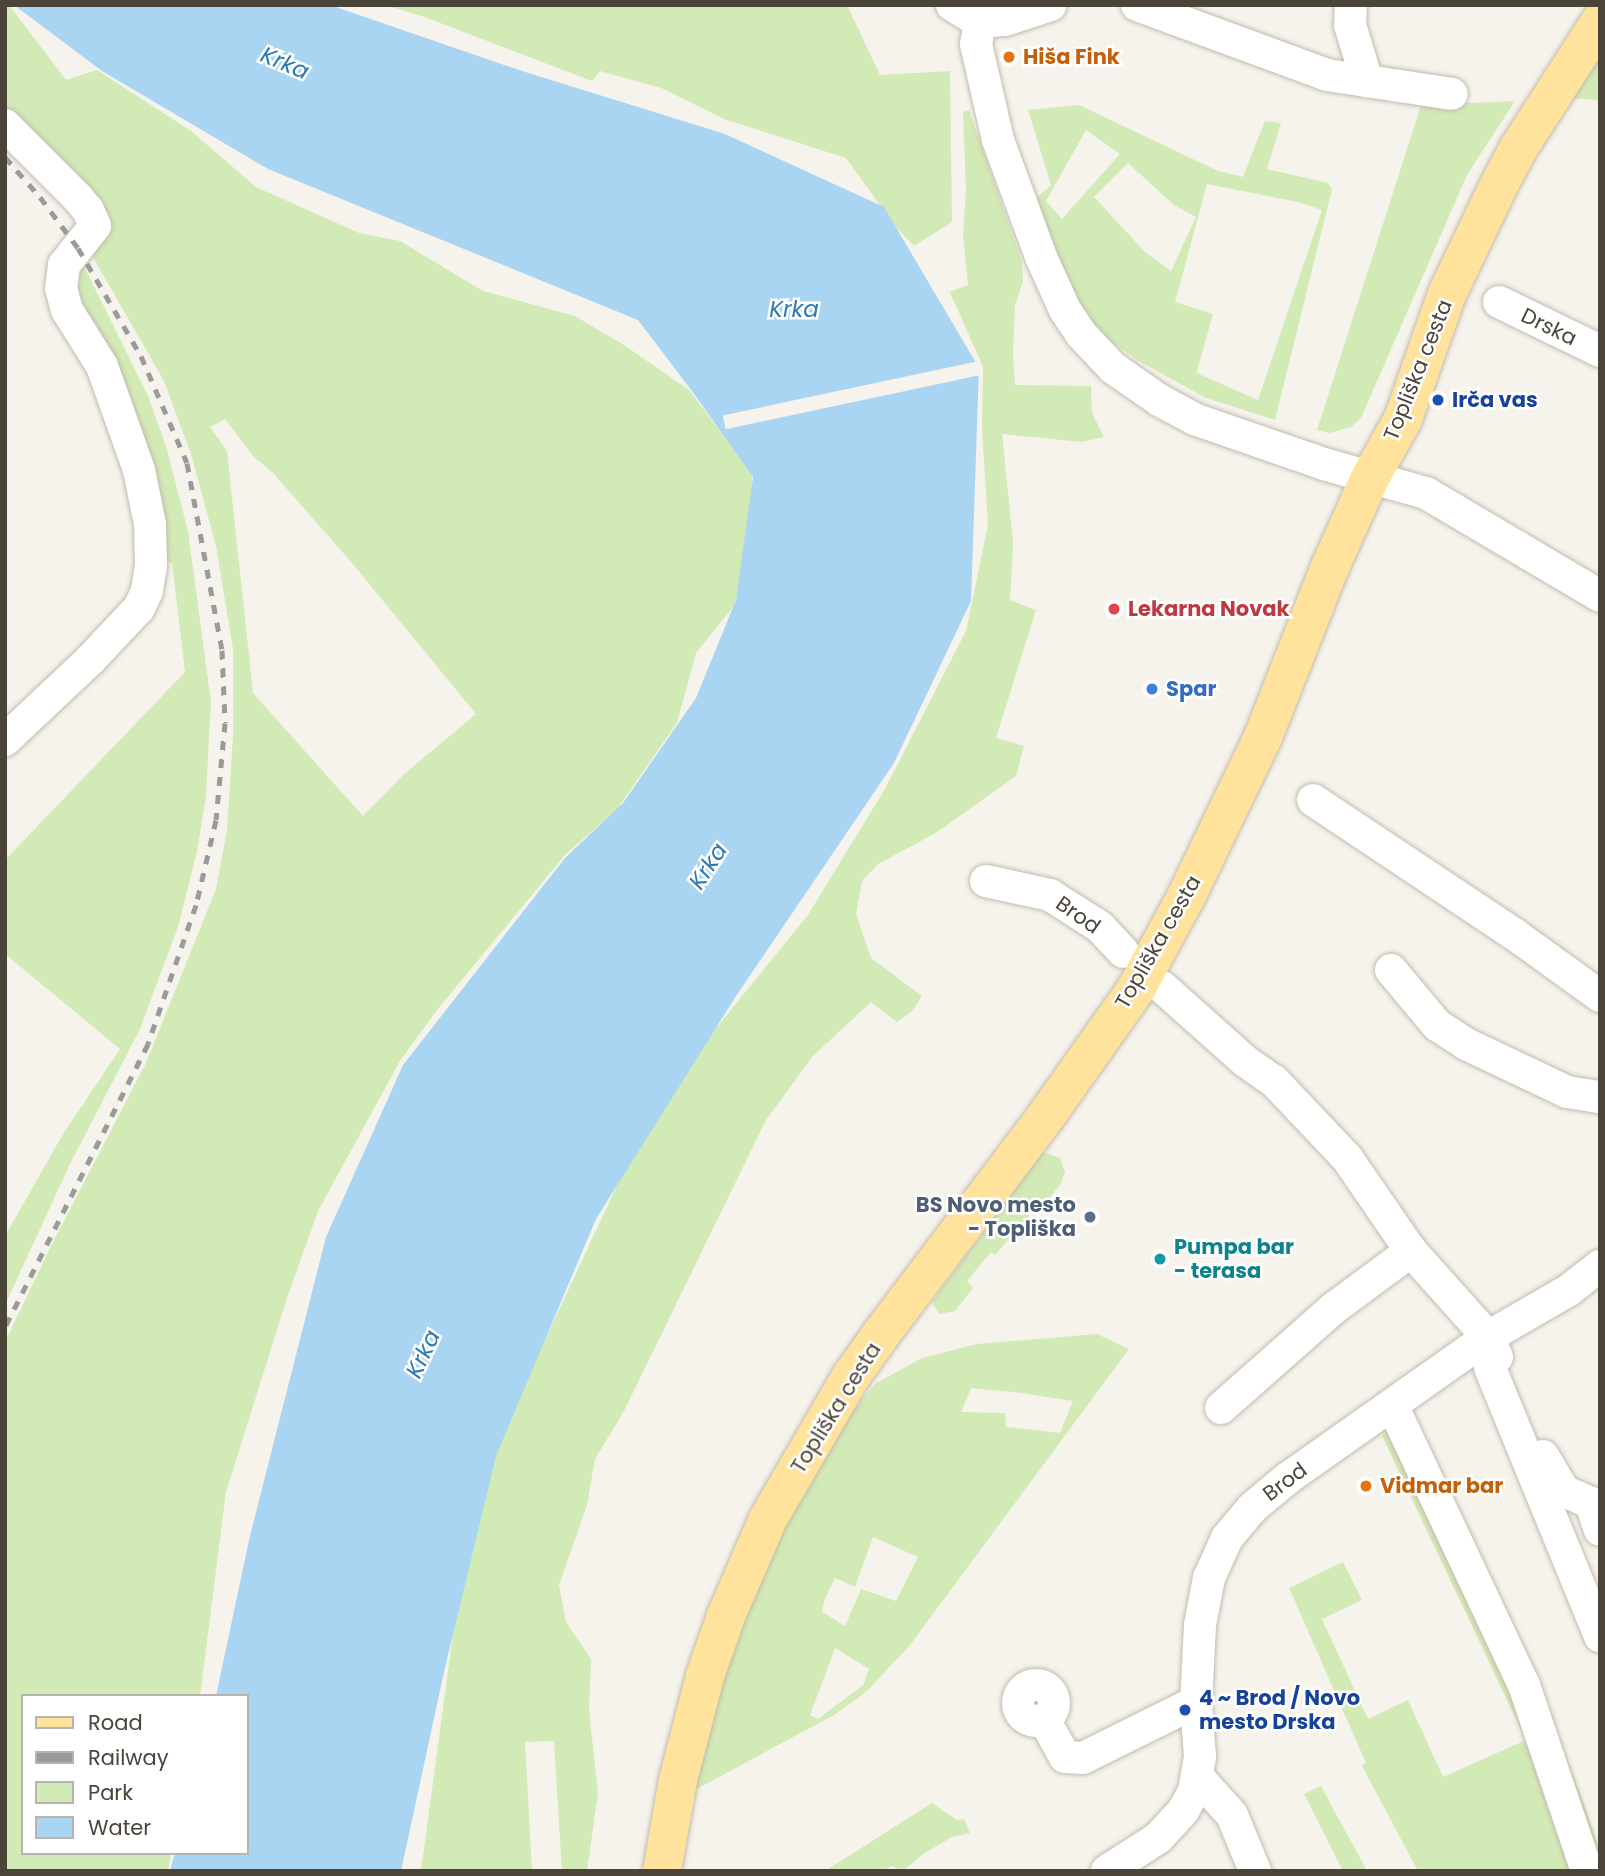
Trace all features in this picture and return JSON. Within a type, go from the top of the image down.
[{"type":"main road","name":"Topliška cesta","points":[[662,1871],[678,1780],[705,1676],[726,1616],[768,1519],[850,1378],[1049,1112],[1136,989],[1187,895],[1263,737],[1370,478],[1403,419],[1447,294],[1497,188],[1524,139],[1600,22]]},
{"type":"street","points":[[952,5],[980,22],[1005,20],[1051,5]]},
{"type":"street","points":[[1137,5],[1327,75],[1452,94]]},
{"type":"street","points":[[1352,5],[1350,25],[1367,81]]},
{"type":"street","points":[[980,22],[976,44],[999,140],[1041,257],[1065,310],[1081,334],[1127,379],[1195,419],[1370,478],[1426,493],[1600,596]]},
{"type":"street","points":[[5,125],[77,197],[88,210],[95,226],[64,265],[61,288],[67,310],[102,366],[139,470],[150,524],[151,565],[148,591],[139,608],[90,660],[5,740]]},
{"type":"street","name":"Drska","points":[[1499,302],[1600,351]]},
{"type":"street","points":[[1313,800],[1514,934],[1600,996]]},
{"type":"street","name":"Brod","points":[[986,881],[1050,895],[1100,927],[1123,952]]},
{"type":"street","points":[[1391,970],[1437,1025],[1466,1044],[1567,1092],[1600,1097]]},
{"type":"street","points":[[1162,987],[1306,1112],[1347,1157],[1411,1251],[1497,1362],[1544,1459],[1564,1492],[1592,1498],[1591,1503],[1600,1530]]},
{"type":"street","points":[[1221,1408],[1335,1308],[1411,1251]]},
{"type":"street","name":"Brod","points":[[1107,1871],[1158,1838],[1183,1811],[1198,1776],[1196,1702],[1200,1625],[1209,1578],[1227,1538],[1252,1508],[1288,1478],[1393,1407],[1497,1362],[1569,1290],[1600,1266]]},
{"type":"street","points":[[1497,1362],[1600,1636]]},
{"type":"street","points":[[1393,1407],[1524,1685],[1587,1871]]},
{"type":"street","points":[[1044,1719],[1065,1757],[1083,1758],[1196,1702]]},
{"type":"street","points":[[1198,1776],[1232,1815],[1255,1871]]},
{"type":"green space","points":[[5,5],[9,5],[66,80],[97,70],[191,131],[256,187],[359,233],[400,241],[483,291],[575,316],[624,345],[689,390],[752,473],[752,534],[734,606],[696,653],[677,723],[617,809],[565,855],[437,1010],[400,1061],[318,1211],[287,1298],[226,1492],[200,1694],[21,1694],[21,1855],[171,1855],[168,1871],[5,1871],[5,1342],[52,1244],[146,1063],[216,889],[227,830],[233,735],[233,649],[216,546],[191,454],[164,381],[90,252],[104,228],[5,111]],"holes":[[[225,419],[253,456],[273,473],[352,563],[476,714],[403,775],[363,816],[253,693],[227,451],[210,427]]]},
{"type":"green space","points":[[385,5],[847,5],[880,75],[950,71],[952,222],[914,246],[895,226],[846,158],[724,119],[661,88],[600,71],[592,81],[422,16]]},
{"type":"green space","points":[[1600,50],[1600,100],[1571,98]]},
{"type":"green space","points":[[1423,99],[1471,103],[1515,101],[1467,175],[1361,418],[1351,427],[1329,433],[1317,430]]},
{"type":"green space","points":[[1079,105],[1218,171],[1243,177],[1265,121],[1281,123],[1267,169],[1328,183],[1332,189],[1275,420],[1206,398],[1137,360],[1108,339],[1076,308],[1031,203],[1051,185],[1028,110]],"holes":[[[1086,130],[1120,154],[1062,219],[1046,201]],[[1128,163],[1174,205],[1196,217],[1171,271],[1145,252],[1094,197]],[[1207,184],[1298,202],[1322,210],[1258,400],[1199,374],[1197,371],[1213,314],[1175,302]]]},
{"type":"green space","points":[[969,110],[1022,262],[1023,281],[1015,305],[1015,385],[1091,386],[1092,413],[1104,437],[1082,442],[1002,434],[1013,543],[1010,600],[1036,610],[996,738],[1024,746],[1016,776],[934,834],[878,864],[862,881],[856,914],[871,958],[922,996],[912,1011],[897,1022],[871,1002],[813,1056],[766,1120],[624,1411],[595,1459],[587,1505],[559,1585],[566,1622],[591,1659],[589,1710],[598,1793],[587,1871],[562,1871],[554,1741],[525,1742],[532,1871],[421,1871],[458,1597],[481,1489],[516,1402],[656,1102],[808,915],[886,787],[966,631],[988,525],[982,429],[983,367],[950,292],[968,285],[963,236],[966,190],[963,112]]},
{"type":"green space","points":[[80,258],[148,396],[166,446],[188,531],[211,702],[206,796],[197,851],[178,927],[140,1029],[70,1164],[5,1305],[5,1236],[63,1134],[120,1049],[5,954],[5,860],[185,672],[172,563],[161,561],[68,285]]},
{"type":"green space","points":[[1043,1152],[1060,1158],[1065,1172],[1061,1183],[1046,1203],[1038,1197],[1033,1204],[1036,1208],[995,1255],[991,1252],[967,1281],[973,1288],[955,1311],[939,1314],[932,1302]]},
{"type":"green space","points":[[1097,1334],[1129,1349],[910,1645],[867,1691],[834,1715],[693,1791],[718,1690],[764,1567],[845,1420],[875,1384],[922,1358],[977,1344]],"holes":[[[971,1388],[1022,1393],[1073,1401],[1060,1433],[1006,1427],[1005,1413],[961,1412]],[[873,1537],[918,1557],[896,1601],[861,1589],[845,1626],[822,1612],[835,1578],[855,1587]],[[835,1648],[869,1669],[863,1685],[818,1719],[810,1715]]]},
{"type":"green space","points":[[1398,1423],[1509,1617],[1580,1792],[1600,1850],[1600,1871],[1418,1871],[1362,1766],[1366,1763],[1289,1588],[1343,1562],[1362,1600],[1322,1619],[1368,1719],[1408,1700],[1443,1777],[1526,1740],[1382,1436]]},
{"type":"green space","points":[[1321,1786],[1367,1871],[1343,1871],[1304,1794]]},
{"type":"green space","points":[[932,1803],[957,1820],[964,1819],[970,1833],[952,1837],[923,1854],[903,1871],[892,1866],[883,1871],[825,1871]]},
{"type":"water","name":"Krka","points":[[14,5],[330,5],[522,71],[725,134],[884,207],[979,368],[971,601],[894,763],[736,996],[596,1219],[496,1456],[444,1672],[401,1871],[170,1871],[174,1855],[248,1855],[248,1694],[216,1694],[249,1540],[326,1237],[403,1065],[565,858],[623,803],[696,698],[736,600],[753,477],[638,320],[268,169],[102,71]]},
{"type":"pier","points":[[979,361],[982,375],[726,429],[723,415]]},
{"type":"railway","points":[[5,157],[40,197],[78,248],[141,356],[187,463],[222,650],[225,723],[216,820],[196,905],[148,1044],[5,1327]]},
{"type":"place","name":"Hiša Fink","points":[[1009,57]]},
{"type":"place","name":"Irča vas","points":[[1438,400]]},
{"type":"place","name":"Lekarna Novak","points":[[1114,609]]},
{"type":"place","name":"Spar","points":[[1152,689]]},
{"type":"place","name":"BS Novo mesto - Topliška","points":[[1090,1217]]},
{"type":"place","name":"Pumpa bar - terasa","points":[[1160,1259]]},
{"type":"place","name":"Vidmar bar","points":[[1366,1486]]},
{"type":"place","name":"4 ~ Brod / Novo mesto Drska","points":[[1185,1710]]}]
